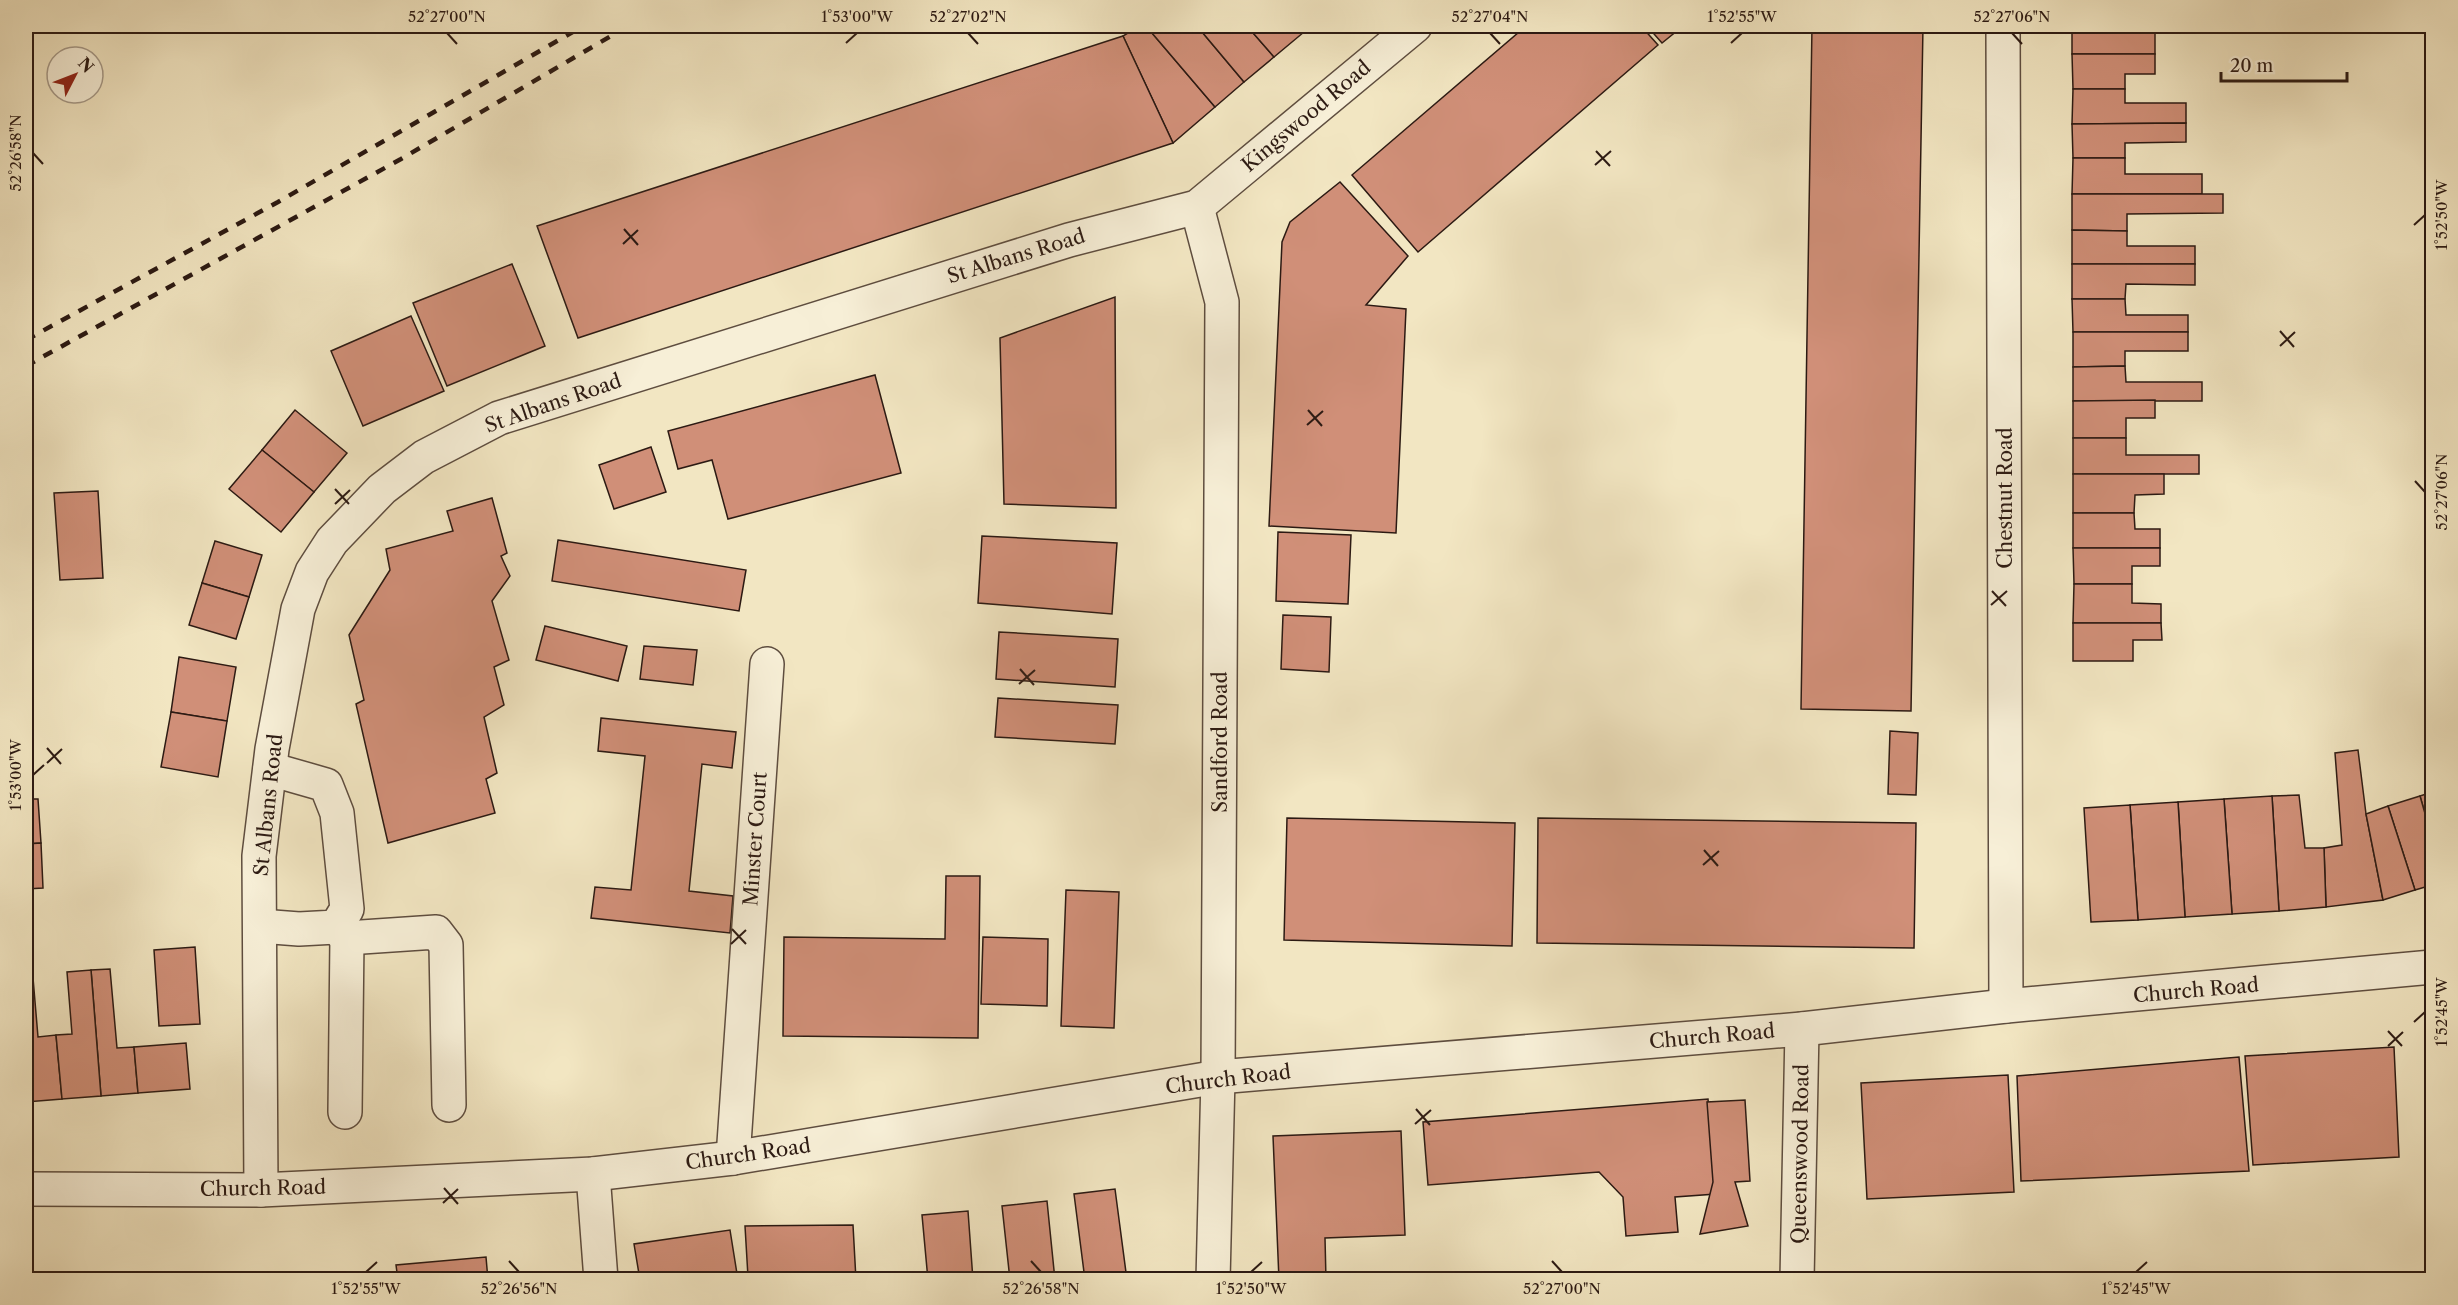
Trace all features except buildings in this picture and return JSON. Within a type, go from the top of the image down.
[{"type":"street","name":"Kingswood Road","points":[[1197,207],[1414,26]]},
{"type":"street","name":"Chestnut Road","points":[[2003,26],[2006,1006]]},
{"type":"street","name":"St Albans Road","points":[[261,1190],[259,856],[270,769],[298,609],[312,572],[332,541],[355,515],[382,489],[424,457],[499,418],[1046,247],[1197,207]]},
{"type":"street","name":"Sandford Road","points":[[1197,207],[1222,302],[1218,1077],[1213,1280]]},
{"type":"street","name":"Minster Court","points":[[733,1158],[767,664]]},
{"type":"street","points":[[270,769],[326,785],[337,813],[347,909],[341,932],[345,1112]]},
{"type":"street","points":[[260,927],[341,932],[436,932],[446,945],[449,1105]]},
{"type":"street","name":"Church Road","points":[[26,1189],[261,1190],[593,1174],[733,1158],[1218,1077],[1802,1029],[2006,1006],[2433,967]]},
{"type":"street","name":"Queenswood Road","points":[[1797,1280],[1802,1029]]},
{"type":"street","points":[[593,1174],[601,1280]]},
{"type":"railway","points":[[26,340],[278,202],[583,26]]},
{"type":"railway","points":[[26,366],[401,159],[628,26]]}]
